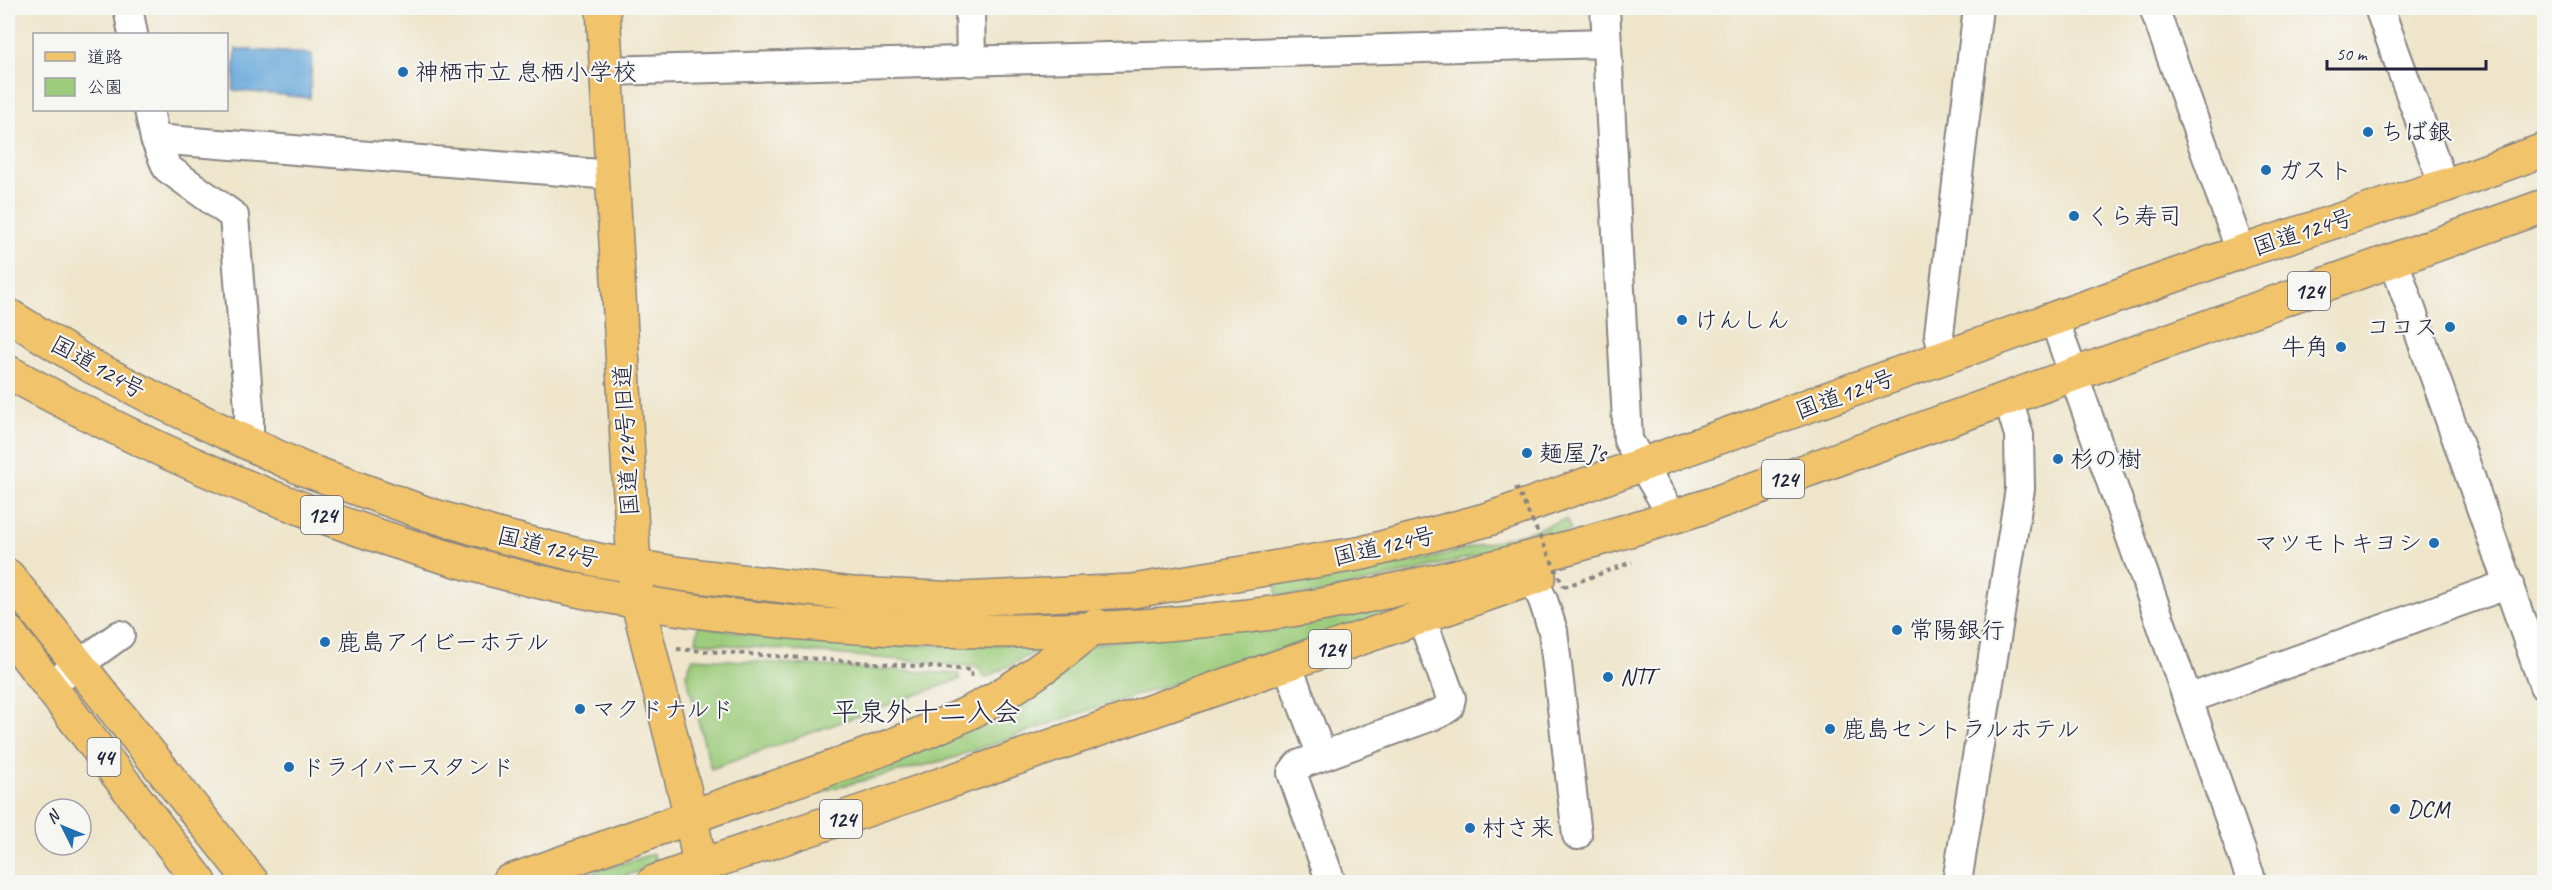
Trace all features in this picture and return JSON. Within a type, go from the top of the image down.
[{"type":"main road","name":"国道124号旧道","points":[[603,8],[634,567],[638,603],[691,817],[702,874]]},
{"type":"main road","name":"国道124号","points":[[8,315],[91,366],[301,468],[428,514],[550,549],[634,567],[852,594],[961,598],[1133,591],[1363,553],[1490,519],[2241,252],[2444,186],[2544,150]]},
{"type":"main road","name":"国道124号","points":[[654,882],[702,874],[902,798],[1540,576],[1613,548],[1673,517],[2544,206]]},
{"type":"main road","name":"国道124号","points":[[8,372],[72,407],[236,483],[471,565],[638,603],[750,619],[956,631],[1092,629],[1279,612],[1380,594],[1540,576]]},
{"type":"main road","name":"44","points":[[8,576],[252,882]]},
{"type":"main road","name":"124","points":[[691,817],[911,737],[962,716],[1011,687],[1092,629],[1133,591]]},
{"type":"main road","name":"44","points":[[8,632],[200,882]]},
{"type":"main road","points":[[507,882],[691,817]]},
{"type":"street","points":[[128,8],[133,33]]},
{"type":"street","points":[[970,8],[970,62]]},
{"type":"street","points":[[1605,8],[1628,440],[1673,517]]},
{"type":"street","points":[[1944,358],[1939,334],[1978,8]]},
{"type":"street","points":[[2154,8],[2241,252]]},
{"type":"street","points":[[2379,8],[2444,186]]},
{"type":"street","points":[[606,71],[1606,44]]},
{"type":"street","points":[[148,111],[155,139],[167,168],[234,216],[249,409],[249,444]]},
{"type":"street","points":[[155,139],[612,175]]},
{"type":"street","points":[[2394,261],[2544,686]]},
{"type":"street","points":[[2054,319],[2252,882]]},
{"type":"street","points":[[1957,882],[2020,489],[2019,435],[2008,399]]},
{"type":"street","points":[[1540,576],[1553,631],[1577,835]]},
{"type":"street","points":[[2188,699],[2508,584]]},
{"type":"street","points":[[1331,882],[1292,773],[1298,765],[1440,713],[1449,707],[1451,698],[1421,617]]},
{"type":"street","points":[[49,686],[120,635]]},
{"type":"street","points":[[1287,664],[1322,756]]},
{"type":"path","points":[[1516,487],[1540,576],[1632,562]]},
{"type":"path","points":[[676,649],[971,670],[973,684]]},
{"type":"green space","points":[[1566,519],[1571,530],[1536,542],[1313,595],[1278,595],[1276,583],[1428,559],[1528,532]]},
{"type":"green space","points":[[1387,606],[1390,615],[1080,713],[950,759],[833,788],[753,817],[747,809],[1096,644]]},
{"type":"green space","points":[[699,624],[771,638],[839,644],[1042,643],[1044,648],[985,678],[979,667],[696,642]]},
{"type":"green space","points":[[693,658],[958,674],[960,679],[711,769],[686,674]]},
{"type":"green space","points":[[653,854],[656,861],[652,867],[607,882],[560,882]]},
{"type":"water","points":[[236,49],[312,54],[310,98],[233,90]]},
{"type":"place","name":"神栖市立 息栖小学校","points":[[403,72]]},
{"type":"place","name":"ちば銀","points":[[2368,132]]},
{"type":"place","name":"ガスト","points":[[2266,170]]},
{"type":"place","name":"くら寿司","points":[[2074,216]]},
{"type":"place","name":"けんしん","points":[[1682,320]]},
{"type":"place","name":"ココス","points":[[2450,327]]},
{"type":"place","name":"牛角","points":[[2341,347]]},
{"type":"place","name":"麺屋J's","points":[[1527,453]]},
{"type":"place","name":"杉の樹","points":[[2058,459]]},
{"type":"place","name":"マツモトキヨシ","points":[[2434,543]]},
{"type":"place","name":"常陽銀行","points":[[1897,630]]},
{"type":"place","name":"鹿島アイビーホテル","points":[[325,642]]},
{"type":"place","name":"NTT","points":[[1608,677]]},
{"type":"place","name":"マクドナルド","points":[[580,709]]},
{"type":"place","name":"鹿島セントラルホテル","points":[[1830,729]]},
{"type":"place","name":"ドライバースタンド","points":[[289,767]]},
{"type":"place","name":"DCM","points":[[2395,809]]},
{"type":"place","name":"村さ来","points":[[1470,828]]},
{"type":"district","name":"平泉外十二入会","points":[[926,712]]}]
